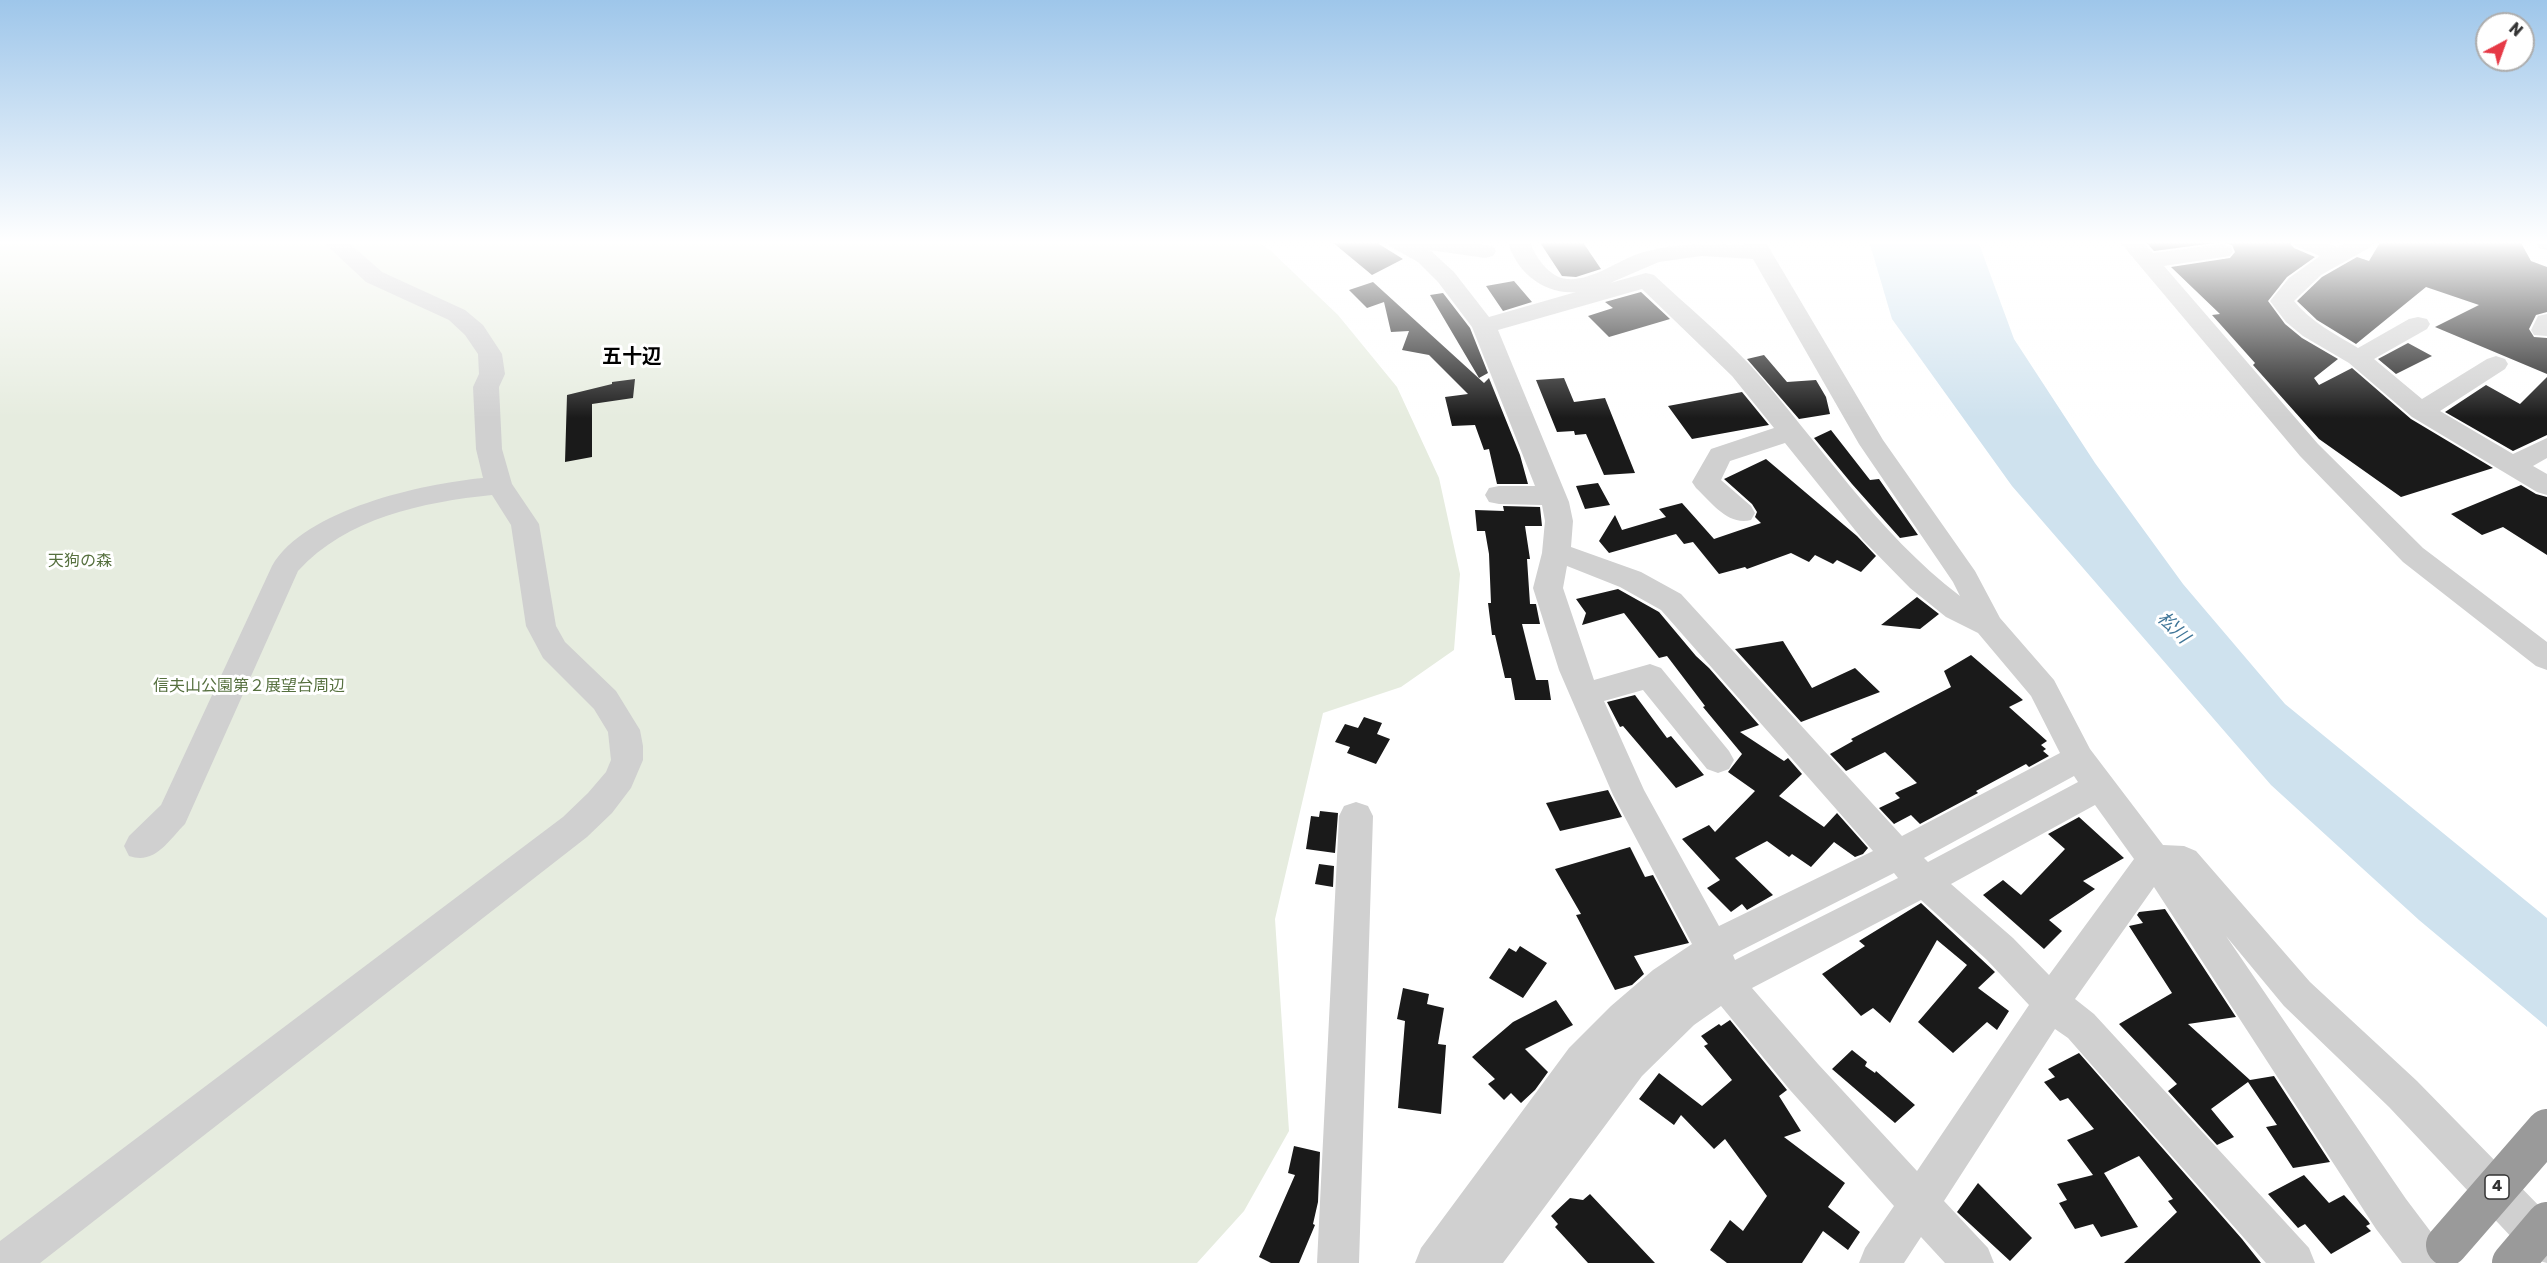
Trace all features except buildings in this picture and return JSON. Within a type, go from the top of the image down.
[{"type":"highway","name":"4","points":[[2438,1254],[2547,1130]]},
{"type":"highway","points":[[2513,1263],[2547,1223]]},
{"type":"street","points":[[6,1263],[575,827],[600,803],[619,779],[627,760],[624,730],[605,700],[554,650],[541,626],[525,524],[500,485],[489,449],[486,387],[492,375],[493,365],[484,342],[457,315],[422,300]]},
{"type":"street","points":[[1464,300],[1484,326],[1553,496],[1559,521],[1556,553],[1548,588],[1574,670],[1630,795],[1719,966],[1804,1077],[1973,1263]]},
{"type":"street","points":[[1484,326],[1576,300]]},
{"type":"street","points":[[1667,300],[1741,371],[1873,533],[1920,581],[1956,609],[1989,625]]},
{"type":"street","points":[[1788,300],[1872,444],[1965,578],[1989,625],[2043,688],[2089,773],[2154,859],[2391,1214],[2438,1254]]},
{"type":"street","points":[[2181,300],[2309,450],[2413,555],[2547,658]]},
{"type":"street","points":[[2282,300],[2294,317],[2312,331],[2358,358],[2421,411],[2547,486]]},
{"type":"street","points":[[2358,358],[2418,324]]},
{"type":"street","points":[[2421,411],[2496,364]]},
{"type":"street","points":[[1741,513],[1706,482],[1720,455],[1790,432]]},
{"type":"street","points":[[2513,465],[2547,447]]},
{"type":"street","points":[[141,846],[173,814],[286,566],[307,544],[365,513],[450,489],[500,485]]},
{"type":"street","points":[[1499,495],[1553,496]]},
{"type":"street","points":[[1556,553],[1656,591],[1671,602],[1898,855],[2000,949],[2051,1003],[2081,1026],[2294,1263]]},
{"type":"street","points":[[1585,695],[1650,676],[1718,760]]},
{"type":"street","points":[[1477,1263],[1628,1063],[1681,1013],[1719,966],[1725,941],[1898,855],[2089,773]]},
{"type":"street","points":[[1436,1263],[1583,1061],[1624,1018],[1666,982],[1719,966],[1925,881],[2089,773]]},
{"type":"street","points":[[1338,1263],[1356,816]]},
{"type":"street","points":[[1880,1263],[2051,1003],[2154,859]]},
{"type":"street","points":[[2154,859],[2184,861],[2297,994],[2403,1095],[2547,1244]]},
{"type":"green space","points":[[0,300],[1322,300],[1338,315],[1397,387],[1439,478],[1460,574],[1454,650],[1401,687],[1323,713],[1275,919],[1289,1131],[1244,1211],[1197,1263],[0,1263]]},
{"type":"water","name":"松川","points":[[1886,300],[2000,300],[2014,339],[2095,463],[2183,584],[2285,704],[2547,918],[2547,1027],[2419,920],[2271,785],[2012,486],[1892,319]]},
{"type":"district","name":"五十辺","points":[[632,357]]},
{"type":"park label","name":"天狗の森","points":[[80,561]]},
{"type":"park label","name":"信夫山公園第２展望台周辺","points":[[249,686]]}]
